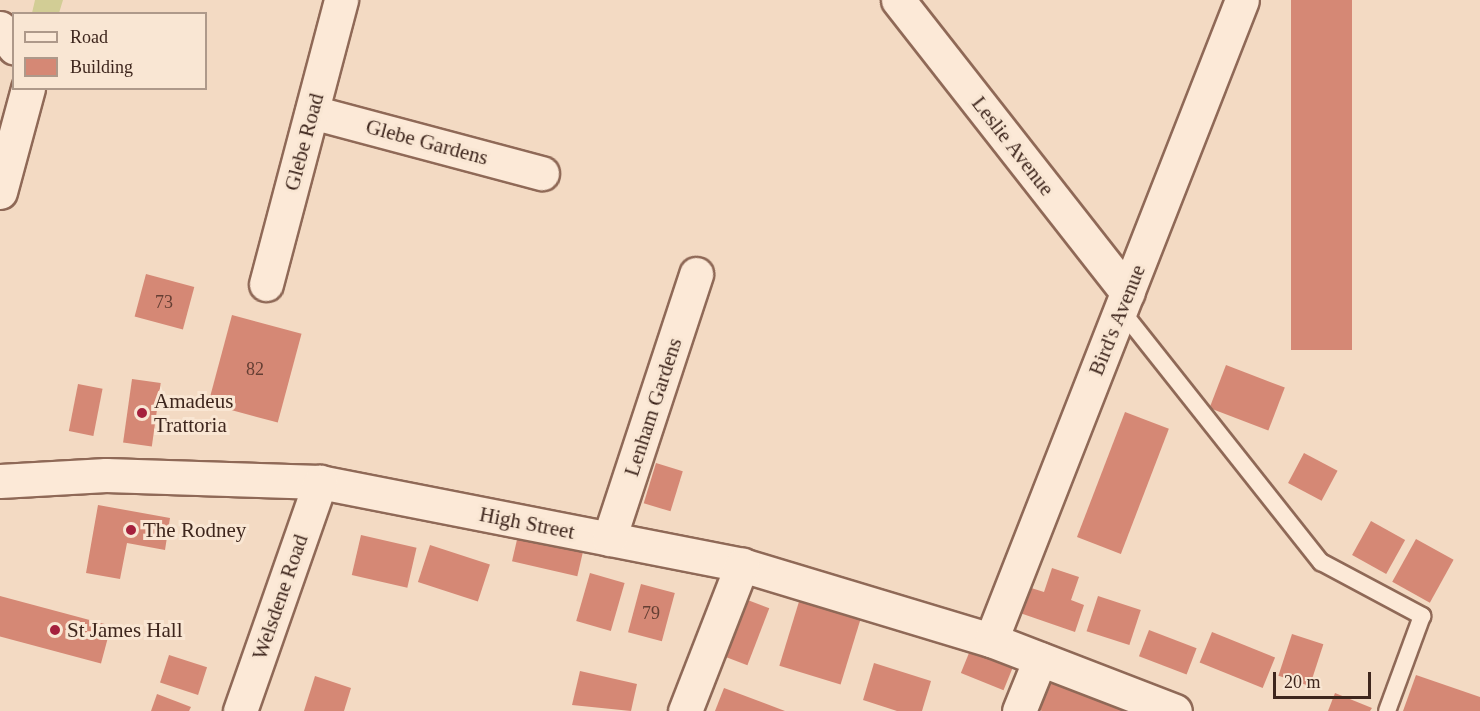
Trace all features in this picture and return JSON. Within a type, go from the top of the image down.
[{"type":"street","name":"Glebe Road","points":[[266,284],[341,0]]},
{"type":"street","name":"Leslie Avenue","points":[[898,0],[1124,301]]},
{"type":"street","name":"Bird's Avenue","points":[[991,640],[1242,0]]},
{"type":"street","points":[[0,28],[12,44]]},
{"type":"street","points":[[0,192],[27,90]]},
{"type":"street","name":"Glebe Gardens","points":[[312,112],[542,173]]},
{"type":"street","name":"Lenham Gardens","points":[[609,539],[696,274]]},
{"type":"street","name":"High Street","points":[[0,481],[106,475],[320,482],[742,565],[991,640],[1175,711]]},
{"type":"street","name":"Welsdene Road","points":[[240,711],[320,482]]},
{"type":"street","points":[[685,711],[742,565]]},
{"type":"street","points":[[1019,711],[1040,659]]},
{"type":"lane","points":[[1124,301],[1321,562],[1422,616],[1387,711]]},
{"type":"shaded area","points":[[35,0],[63,0],[59,12],[32,12]]},
{"type":"building","points":[[1291,0],[1352,0],[1352,350],[1291,350]]},
{"type":"building","points":[[146,274],[194,287],[183,329],[135,317]]},
{"type":"building","points":[[232,315],[302,334],[278,423],[208,404]]},
{"type":"building","points":[[1226,365],[1285,388],[1268,431],[1210,408]]},
{"type":"building","name":"Amadeus Trattoria","points":[[132,379],[161,383],[152,446],[123,442]]},
{"type":"building","points":[[78,384],[103,389],[93,436],[69,431]]},
{"type":"building","points":[[1125,412],[1169,429],[1121,554],[1077,537]]},
{"type":"building","points":[[1304,453],[1338,471],[1322,501],[1288,483]]},
{"type":"building","points":[[656,463],[683,471],[670,511],[644,503]]},
{"type":"building","name":"The Rodney","points":[[98,505],[170,518],[165,550],[127,543],[120,579],[86,573]]},
{"type":"building","points":[[1371,521],[1405,540],[1386,574],[1352,555]]},
{"type":"building","points":[[519,531],[584,546],[577,576],[512,561]]},
{"type":"building","points":[[361,535],[417,548],[407,588],[352,575]]},
{"type":"building","points":[[1416,539],[1454,560],[1430,603],[1392,582]]},
{"type":"building","points":[[430,545],[490,564],[478,602],[418,582]]},
{"type":"building","points":[[1052,568],[1079,577],[1071,600],[1084,605],[1075,632],[1020,613],[1028,587],[1044,592]]},
{"type":"building","points":[[590,573],[625,583],[611,631],[576,621]]},
{"type":"building","points":[[641,584],[675,593],[662,641],[628,632]]},
{"type":"building","points":[[801,595],[862,614],[841,684],[779,666]]},
{"type":"building","name":"St James Hall","points":[[0,596],[111,626],[101,663],[0,636]]},
{"type":"building","points":[[1098,596],[1141,610],[1129,645],[1087,631]]},
{"type":"building","points":[[745,599],[769,608],[747,665],[723,656]]},
{"type":"building","points":[[1149,630],[1197,648],[1187,674],[1139,656]]},
{"type":"building","points":[[1212,632],[1275,657],[1263,688],[1200,663]]},
{"type":"building","points":[[1292,634],[1323,644],[1310,686],[1278,676]]},
{"type":"building","points":[[971,648],[1014,665],[1004,690],[961,673]]},
{"type":"building","points":[[169,655],[207,667],[198,695],[160,683]]},
{"type":"building","points":[[874,663],[931,681],[922,711],[897,711],[863,700]]},
{"type":"building","points":[[580,671],[637,684],[631,711],[572,705]]},
{"type":"building","points":[[1042,674],[1136,711],[1042,711],[1029,706]]},
{"type":"building","points":[[1416,675],[1480,697],[1480,711],[1403,711]]},
{"type":"building","points":[[315,676],[351,688],[344,711],[304,711]]},
{"type":"building","points":[[724,688],[785,711],[715,711]]},
{"type":"building","points":[[1335,693],[1372,708],[1370,711],[1328,711]]},
{"type":"building","points":[[157,694],[191,707],[189,711],[151,711]]},
{"type":"place","name":"Amadeus Trattoria","points":[[142,413]]},
{"type":"place","name":"The Rodney","points":[[131,530]]},
{"type":"place","name":"St James Hall","points":[[55,630]]}]
